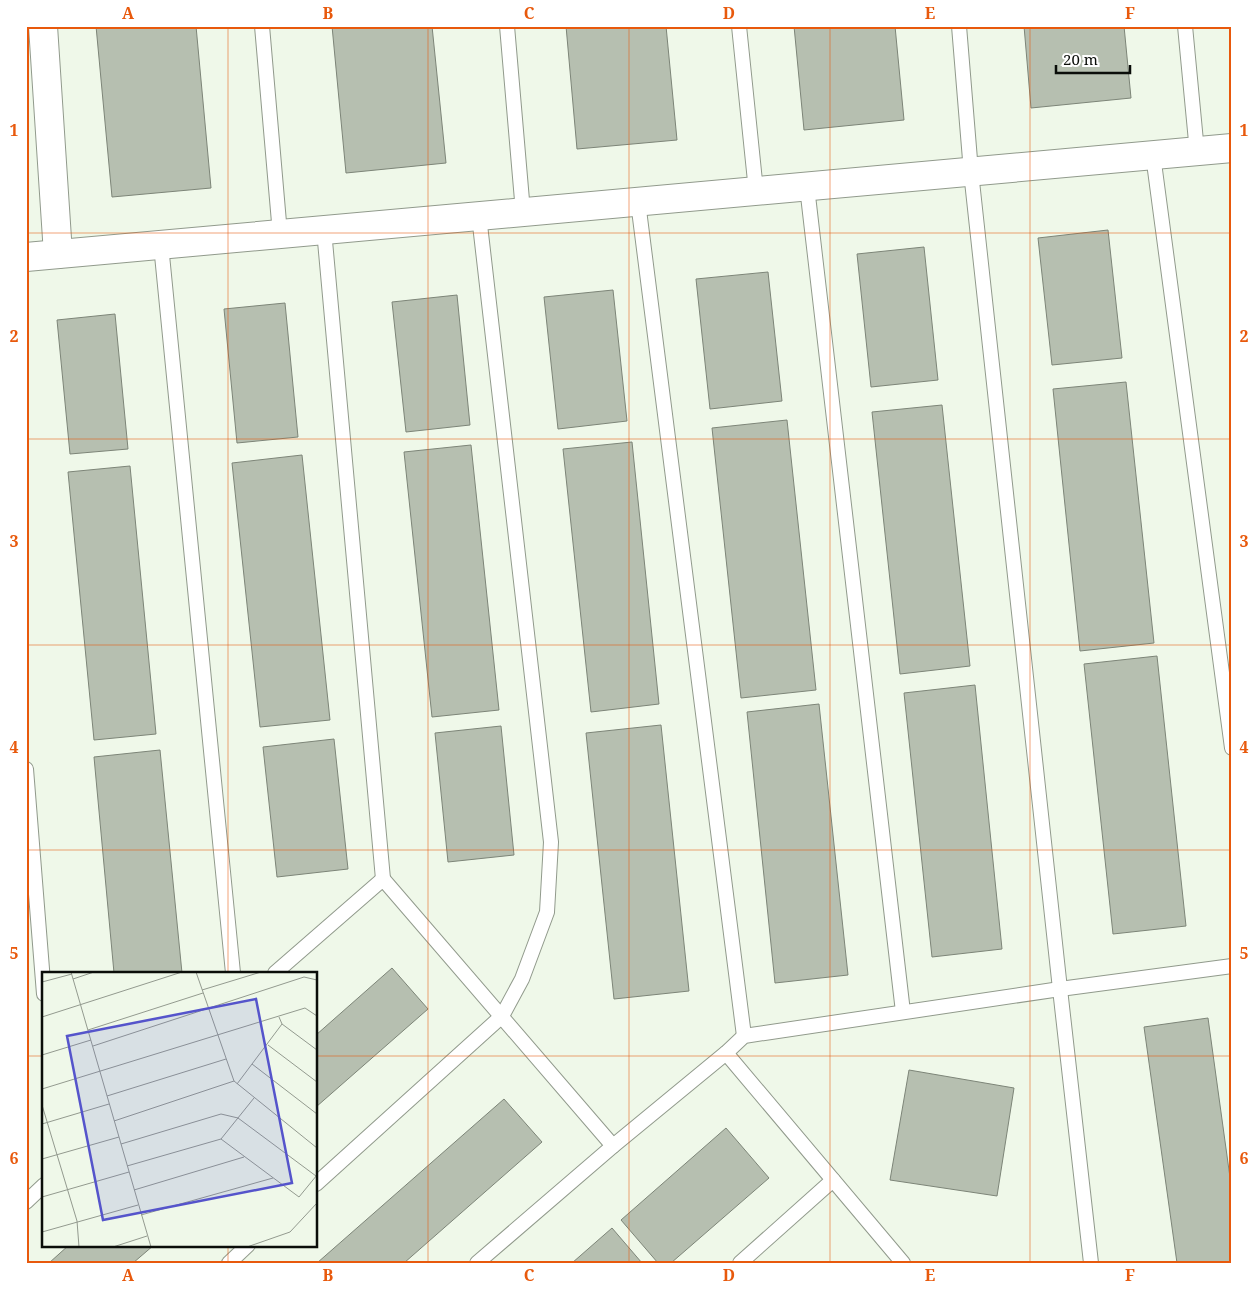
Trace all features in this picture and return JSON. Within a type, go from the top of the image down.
[{"type":"street","points":[[43,26],[58,254]]},
{"type":"street","points":[[26,257],[1232,148]]},
{"type":"lane","points":[[262,26],[280,234]]},
{"type":"lane","points":[[507,26],[524,212]]},
{"type":"lane","points":[[739,26],[756,191]]},
{"type":"lane","points":[[958,26],[971,172],[1091,1263]]},
{"type":"lane","points":[[1185,26],[1196,152]]},
{"type":"lane","points":[[1154,155],[1232,748]]},
{"type":"lane","points":[[807,187],[903,1012]]},
{"type":"lane","points":[[638,202],[744,1036]]},
{"type":"lane","points":[[318,1182],[502,1016],[522,979],[548,912],[552,842],[479,216]]},
{"type":"lane","points":[[324,230],[383,879],[613,1146]]},
{"type":"lane","points":[[161,245],[233,972]]},
{"type":"lane","points":[[26,769],[42,972]]},
{"type":"lane","points":[[276,972],[383,879]]},
{"type":"lane","points":[[477,1263],[744,1036],[1060,989],[1232,966]]},
{"type":"lane","points":[[726,1053],[902,1263]]},
{"type":"lane","points":[[740,1263],[833,1180]]},
{"type":"lane","points":[[26,1202],[42,1187]]},
{"type":"lane","points":[[229,1263],[247,1246]]},
{"type":"building","points":[[96,26],[196,26],[211,188],[112,197]]},
{"type":"building","points":[[332,26],[432,26],[446,163],[346,173]]},
{"type":"building","points":[[566,26],[666,26],[677,140],[577,149]]},
{"type":"building","points":[[794,26],[895,26],[904,120],[804,130]]},
{"type":"building","points":[[1024,26],[1124,26],[1131,98],[1031,108]]},
{"type":"building","points":[[1108,230],[1122,358],[1052,365],[1038,238]]},
{"type":"building","points":[[924,247],[938,380],[871,387],[857,254]]},
{"type":"building","points":[[768,272],[782,401],[710,409],[696,279]]},
{"type":"building","points":[[613,290],[627,421],[558,429],[544,297]]},
{"type":"building","points":[[457,295],[470,425],[406,432],[392,302]]},
{"type":"building","points":[[285,303],[298,437],[237,443],[224,309]]},
{"type":"building","points":[[115,314],[128,449],[70,454],[57,320]]},
{"type":"building","points":[[1126,382],[1154,643],[1080,651],[1053,389]]},
{"type":"building","points":[[942,405],[970,666],[900,674],[872,412]]},
{"type":"building","points":[[787,420],[816,690],[741,698],[712,428]]},
{"type":"building","points":[[632,442],[659,704],[591,712],[563,449]]},
{"type":"building","points":[[471,445],[499,710],[432,717],[404,452]]},
{"type":"building","points":[[302,455],[330,720],[260,727],[232,463]]},
{"type":"building","points":[[130,466],[156,734],[94,740],[68,472]]},
{"type":"building","points":[[1157,656],[1186,926],[1113,934],[1084,664]]},
{"type":"building","points":[[975,685],[1002,949],[932,957],[904,693]]},
{"type":"building","points":[[819,704],[848,975],[775,983],[747,712]]},
{"type":"building","points":[[661,725],[689,991],[614,999],[586,733]]},
{"type":"building","points":[[501,726],[514,855],[448,862],[435,733]]},
{"type":"building","points":[[334,739],[348,869],[277,877],[263,747]]},
{"type":"building","points":[[160,750],[182,972],[114,972],[94,757]]},
{"type":"building","points":[[392,968],[428,1009],[318,1105],[318,1033]]},
{"type":"building","points":[[1208,1018],[1232,1192],[1232,1263],[1177,1263],[1144,1027]]},
{"type":"building","points":[[909,1070],[1014,1088],[997,1196],[890,1180]]},
{"type":"building","points":[[504,1099],[542,1142],[404,1263],[317,1263]]},
{"type":"building","points":[[726,1128],[769,1178],[671,1263],[658,1263],[621,1220]]},
{"type":"building","points":[[612,1228],[642,1263],[572,1263]]},
{"type":"building","points":[[68,1246],[153,1246],[133,1263],[49,1263]]}]
